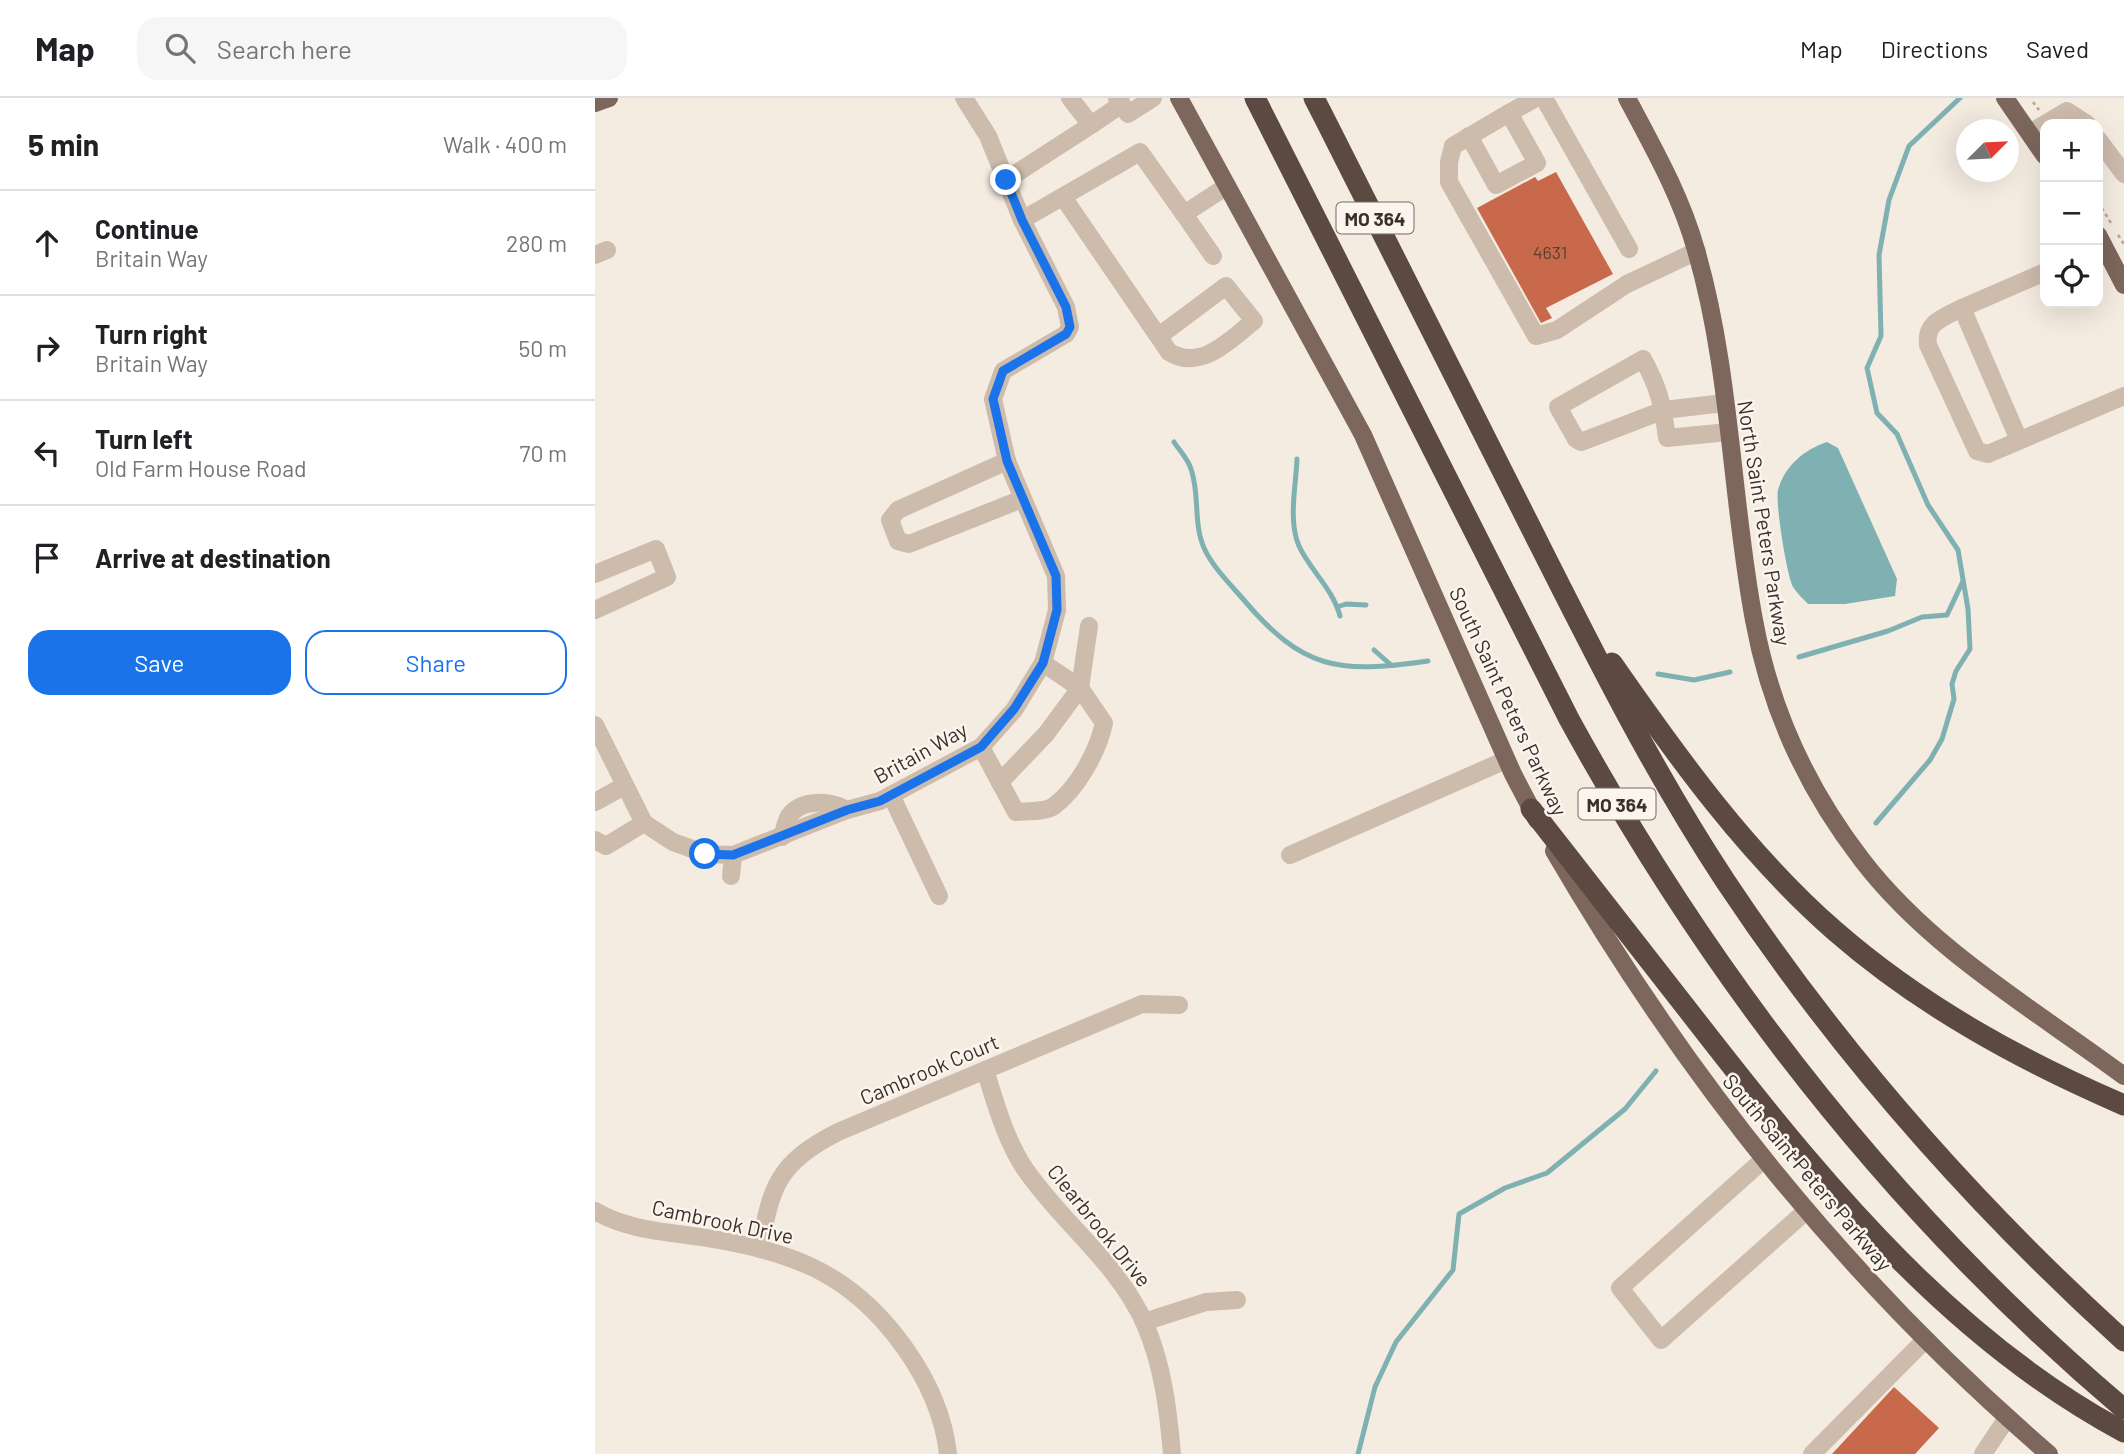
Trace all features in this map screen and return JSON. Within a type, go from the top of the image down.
[{"type":"highway","name":"MO 364","points":[[1255,98],[1569,719],[1618,807],[1702,940],[1810,1087],[1873,1161],[2008,1304],[2124,1409]]},
{"type":"highway","name":"MO 364","points":[[1314,98],[1636,733],[1725,880],[1804,992],[1870,1077],[1964,1185],[2069,1291],[2124,1340]]},
{"type":"highway","points":[[1562,589],[1703,790],[1766,862],[1835,931],[1929,1003],[1985,1038],[2124,1105]]},
{"type":"highway","points":[[1531,808],[1798,1150],[1866,1228],[1973,1327],[2085,1411],[2124,1432]]},
{"type":"main road","points":[[595,103],[609,98]]},
{"type":"main road","name":"South Saint Peters Parkway","points":[[1179,98],[1363,435],[1506,760],[1595,921],[1657,1018],[1710,1093],[1806,1210],[1925,1340],[2049,1454]]},
{"type":"main road","name":"North Saint Peters Parkway","points":[[1627,98],[1674,189],[1696,251],[1715,334],[1754,621],[1766,672],[1788,736],[1828,811],[1863,860],[1921,924],[1959,956],[2124,1076]]},
{"type":"main road","points":[[2005,98],[2040,148]]},
{"type":"main road","points":[[2103,245],[2124,285]]},
{"type":"street","points":[[964,98],[988,136],[1022,220],[1140,152],[1213,256]]},
{"type":"street","points":[[1070,98],[1091,125]]},
{"type":"street","points":[[1006,180],[1091,125],[1120,101],[1128,114],[1153,98]]},
{"type":"street","points":[[1536,98],[1453,146],[1448,162],[1449,182],[1536,336],[1557,330],[1627,284],[1696,251]]},
{"type":"street","points":[[1543,98],[1629,249]]},
{"type":"street","points":[[2054,119],[2067,111],[2079,119]]},
{"type":"street","points":[[1469,136],[1496,185],[1537,163],[1509,113]]},
{"type":"street","points":[[2030,133],[2040,127]]},
{"type":"street","points":[[2103,146],[2124,174]]},
{"type":"street","points":[[1184,214],[1227,186]]},
{"type":"street","points":[[1063,197],[1159,337],[1175,356],[1204,356],[1214,352],[1254,321],[1226,286],[1159,337]]},
{"type":"street","name":"Britain Way","points":[[595,725],[644,823],[674,842],[705,854],[733,855],[891,795],[981,747],[1014,709],[1043,663],[1057,610],[1056,576],[1007,461],[993,399],[1003,371],[1066,334],[1070,327],[1066,307],[1022,220]]},
{"type":"street","points":[[2040,274],[1933,323],[1927,333],[1928,345],[1977,451],[1988,454],[2123,401]]},
{"type":"street","points":[[1962,308],[2019,440]]},
{"type":"street","points":[[1724,402],[1664,410],[1581,442],[1576,439],[1558,407],[1643,359],[1660,390],[1664,410],[1667,438],[1728,432]]},
{"type":"street","points":[[1007,461],[898,510],[890,520],[898,541],[909,544],[1022,499]]},
{"type":"street","points":[[595,574],[656,549],[667,577],[595,610]]},
{"type":"street","points":[[1000,782],[1046,734],[1080,688],[1089,626]]},
{"type":"street","points":[[981,747],[1016,812],[1052,808],[1075,784],[1100,742],[1104,723],[1080,688],[1043,663]]},
{"type":"street","points":[[1290,855],[1506,760]]},
{"type":"street","points":[[595,802],[624,786]]},
{"type":"street","points":[[891,795],[939,896]]},
{"type":"street","points":[[595,840],[607,846],[644,823]]},
{"type":"street","points":[[731,876],[733,855]]},
{"type":"street","name":"Cambrook Court","points":[[761,1249],[773,1188],[808,1148],[838,1132],[1142,1004],[1179,1005]]},
{"type":"street","name":"Clearbrook Drive","points":[[985,1070],[1006,1133],[1024,1167],[1113,1271],[1144,1322],[1160,1362],[1172,1454]]},
{"type":"street","points":[[1763,1160],[1620,1289],[1661,1340],[1806,1210]]},
{"type":"street","name":"Cambrook Drive","points":[[595,1211],[669,1234],[717,1239],[761,1249],[819,1271],[869,1306],[900,1342],[927,1387],[946,1439],[948,1454]]},
{"type":"street","points":[[1144,1322],[1206,1302],[1237,1300]]},
{"type":"street","points":[[1812,1454],[1925,1340]]},
{"type":"street","points":[[1983,1454],[2007,1418]]},
{"type":"water","points":[[1827,442],[1838,448],[1897,579],[1895,596],[1845,604],[1808,604],[1793,587],[1782,539],[1778,490],[1785,473],[1797,460],[1811,449]]},
{"type":"building","points":[[1556,172],[1613,274],[1546,308],[1552,318],[1541,323],[1477,208],[1535,177],[1538,181]]},
{"type":"building","points":[[1894,1387],[1939,1428],[1915,1454],[1832,1454]]},
{"type":"waterway","points":[[1876,823],[1930,760],[1942,739],[1954,699],[1952,684],[1956,671],[1970,649],[1968,609],[1958,550],[1928,505],[1897,434],[1877,413],[1867,368],[1881,336],[1879,255],[1889,200],[1909,146],[1960,98]]},
{"type":"waterway","points":[[1174,442],[1186,458],[1194,479],[1199,529],[1207,555],[1264,623],[1304,653],[1324,662],[1370,667],[1428,661]]},
{"type":"waterway","points":[[1297,459],[1293,503],[1296,536],[1299,546],[1332,597],[1340,616]]},
{"type":"waterway","points":[[1799,657],[1888,631],[1922,617],[1947,615],[1963,581]]},
{"type":"waterway","points":[[1337,607],[1346,604],[1366,605]]},
{"type":"waterway","points":[[1374,650],[1391,665]]},
{"type":"waterway","points":[[1658,674],[1694,680],[1730,672]]},
{"type":"waterway","points":[[1358,1454],[1375,1387],[1396,1342],[1453,1270],[1459,1214],[1505,1188],[1547,1173],[1625,1109],[1656,1071]]},
{"type":"route","points":[[705,854],[733,855],[847,810],[880,801],[981,747],[1014,709],[1043,663],[1057,610],[1056,576],[1007,461],[997,428],[993,399],[1003,371],[1066,334],[1070,327],[1066,307],[1022,220],[1006,180]]}]
